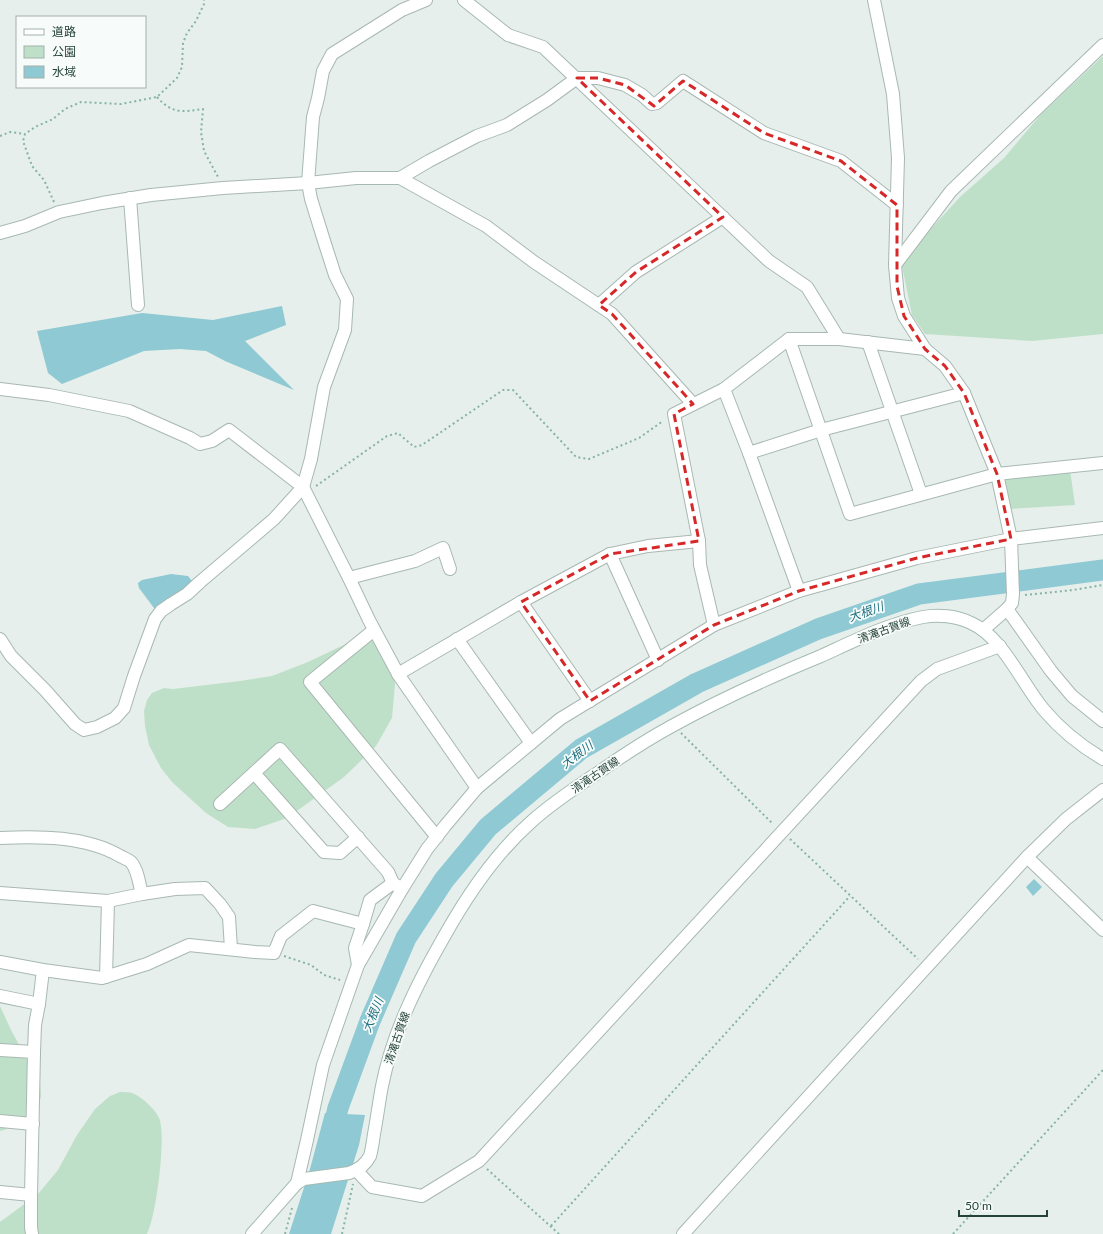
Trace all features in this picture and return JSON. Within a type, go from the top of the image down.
[{"type":"street","points":[[0,639],[6,654],[45,690],[75,724],[84,730],[97,728],[115,718],[124,708],[155,619],[161,612],[187,594],[268,524],[303,487],[311,459],[324,386],[345,330],[347,299],[335,275],[311,199],[308,183],[313,117],[323,71],[332,54],[402,10],[426,0]]},
{"type":"street","points":[[464,0],[508,35],[543,47],[769,261],[807,287],[839,339]]},
{"type":"street","points":[[874,0],[893,94],[898,158],[896,265],[898,298],[904,316],[925,349],[945,366],[964,393],[997,474],[1011,542],[1011,600],[1050,671],[1072,696],[1103,721]]},
{"type":"street","points":[[896,265],[951,191],[1103,45]]},
{"type":"street","points":[[400,178],[429,160],[477,136],[507,125],[547,100],[577,78],[598,78],[625,85],[642,95],[652,104],[657,103],[683,81],[764,133],[841,161],[897,205]]},
{"type":"street","points":[[0,233],[25,226],[59,212],[151,195],[356,178],[400,178],[486,226],[534,262],[612,314],[693,404]]},
{"type":"street","points":[[130,198],[138,305]]},
{"type":"street","points":[[599,305],[636,272],[723,217]]},
{"type":"street","points":[[714,625],[700,565],[699,540],[674,414],[724,389],[790,339],[839,339],[925,349]]},
{"type":"street","points":[[790,339],[850,514],[997,474],[1103,463]]},
{"type":"street","points":[[868,342],[921,494]]},
{"type":"street","points":[[0,389],[49,395],[129,411],[190,438],[200,444],[212,441],[229,430],[303,487],[374,630],[398,674],[477,788]]},
{"type":"street","points":[[724,389],[799,591]]},
{"type":"street","points":[[749,453],[821,430],[964,393]]},
{"type":"street","points":[[252,1234],[300,1181],[323,1065],[358,965],[398,886],[477,788],[560,719],[714,625],[799,591],[917,558],[1103,528]]},
{"type":"street","points":[[398,674],[521,602],[610,554],[648,546],[699,540]]},
{"type":"street","points":[[349,578],[415,561],[443,548],[450,569]]},
{"type":"street","points":[[610,554],[658,660]]},
{"type":"street","points":[[983,630],[1011,600]]},
{"type":"street","points":[[521,602],[590,701]]},
{"type":"street","name":"清滝古賀線","points":[[353,1172],[368,1159],[372,1148],[382,1086],[393,1044],[408,1004],[446,934],[464,904],[488,870],[507,846],[556,801],[628,752],[673,726],[729,697],[880,630],[926,616],[941,616],[971,622],[983,630],[1000,646],[1044,709],[1064,731],[1091,752],[1103,759]]},
{"type":"street","points":[[374,630],[310,682],[437,837]]},
{"type":"street","points":[[457,639],[532,743]]},
{"type":"street","points":[[300,1181],[353,1172],[372,1187],[422,1196],[479,1161],[921,681],[937,668],[1000,646]]},
{"type":"street","points":[[220,804],[280,749],[358,837],[398,886]]},
{"type":"street","points":[[254,773],[324,852],[340,853],[358,837]]},
{"type":"street","points":[[683,1234],[1028,857],[1066,819],[1103,790]]},
{"type":"street","points":[[0,838],[61,838],[108,849],[131,862],[136,872],[142,894]]},
{"type":"street","points":[[1028,857],[1103,929]]},
{"type":"street","points":[[358,965],[354,948],[370,900],[398,886]]},
{"type":"street","points":[[0,893],[108,901],[175,889],[205,888],[230,917],[231,949]]},
{"type":"street","points":[[106,977],[108,901]]},
{"type":"street","points":[[0,962],[43,970],[102,978],[147,964],[189,945],[274,953],[281,936],[313,911],[363,924]]},
{"type":"street","points":[[32,1234],[31,1195],[35,1025],[43,970]]},
{"type":"street","points":[[0,996],[39,1004]]},
{"type":"street","points":[[0,1050],[34,1052]]},
{"type":"street","points":[[0,1121],[33,1124]]},
{"type":"street","points":[[0,1192],[31,1195]]},
{"type":"path","points":[[59,212],[44,180],[32,166],[23,141],[25,134],[35,127],[53,119],[65,109],[81,102],[121,104],[157,97],[177,78],[182,67],[183,43],[187,33],[196,21],[204,4],[204,0]]},
{"type":"path","points":[[157,97],[165,106],[178,111],[203,109],[201,132],[204,151],[223,188]]},
{"type":"path","points":[[0,136],[10,132],[25,134]]},
{"type":"path","points":[[303,487],[315,487],[387,436],[398,433],[414,447],[422,445],[503,390],[513,390],[576,457],[589,459],[639,438],[674,414]]},
{"type":"path","points":[[1011,600],[1022,595],[1073,590],[1103,585]]},
{"type":"path","points":[[673,726],[782,832],[927,967]]},
{"type":"path","points":[[551,1226],[850,896]]},
{"type":"path","points":[[274,953],[311,965],[324,975],[351,984]]},
{"type":"path","points":[[953,1234],[1103,1070]]},
{"type":"path","points":[[479,1161],[559,1234]]},
{"type":"path","points":[[342,1234],[353,1172]]},
{"type":"highlighted area","points":[[577,78],[598,78],[625,85],[654,106],[683,81],[764,133],[841,161],[897,205],[897,286],[904,316],[925,349],[945,366],[964,393],[997,474],[1011,539],[917,558],[799,591],[714,625],[590,701],[521,602],[610,554],[699,541],[674,414],[693,404],[612,314],[599,305],[636,272],[723,217]]},
{"type":"green space","points":[[1103,56],[1103,334],[1032,341],[925,334],[912,315],[902,266],[928,232],[960,197],[1004,158],[1042,113]]},
{"type":"green space","points":[[1070,470],[1075,505],[1009,509],[1003,479]]},
{"type":"green space","points":[[376,639],[393,662],[395,684],[392,718],[376,746],[344,777],[287,818],[255,829],[228,827],[206,813],[172,782],[161,768],[149,745],[145,726],[144,711],[147,700],[152,693],[164,688],[173,689],[272,676],[308,662],[354,640]]},
{"type":"green space","points":[[0,1006],[11,1030],[40,1083],[41,1096],[39,1105],[26,1119],[0,1131]]},
{"type":"green space","points":[[120,1092],[132,1093],[144,1100],[159,1118],[161,1127],[161,1158],[157,1194],[154,1211],[147,1234],[0,1234],[0,1222],[38,1194],[58,1170],[77,1135],[95,1109],[110,1096]]},
{"type":"water","points":[[282,306],[286,325],[245,341],[294,390],[225,361],[206,351],[180,349],[144,351],[62,384],[48,373],[37,331],[142,313],[213,320]]},
{"type":"water","points":[[171,574],[188,576],[192,581],[185,588],[157,608],[154,608],[139,588],[138,583],[142,580]]},
{"type":"water","points":[[1034,879],[1042,887],[1033,896],[1026,887]]},
{"type":"water","points":[[325,1113],[365,1115],[359,1145],[331,1234],[289,1234],[310,1169]]},
{"type":"waterway","name":"大根川","points":[[330,1141],[338,1108],[370,1021],[406,938],[444,880],[488,827],[581,749],[697,683],[818,629],[919,594],[1103,570]]}]
